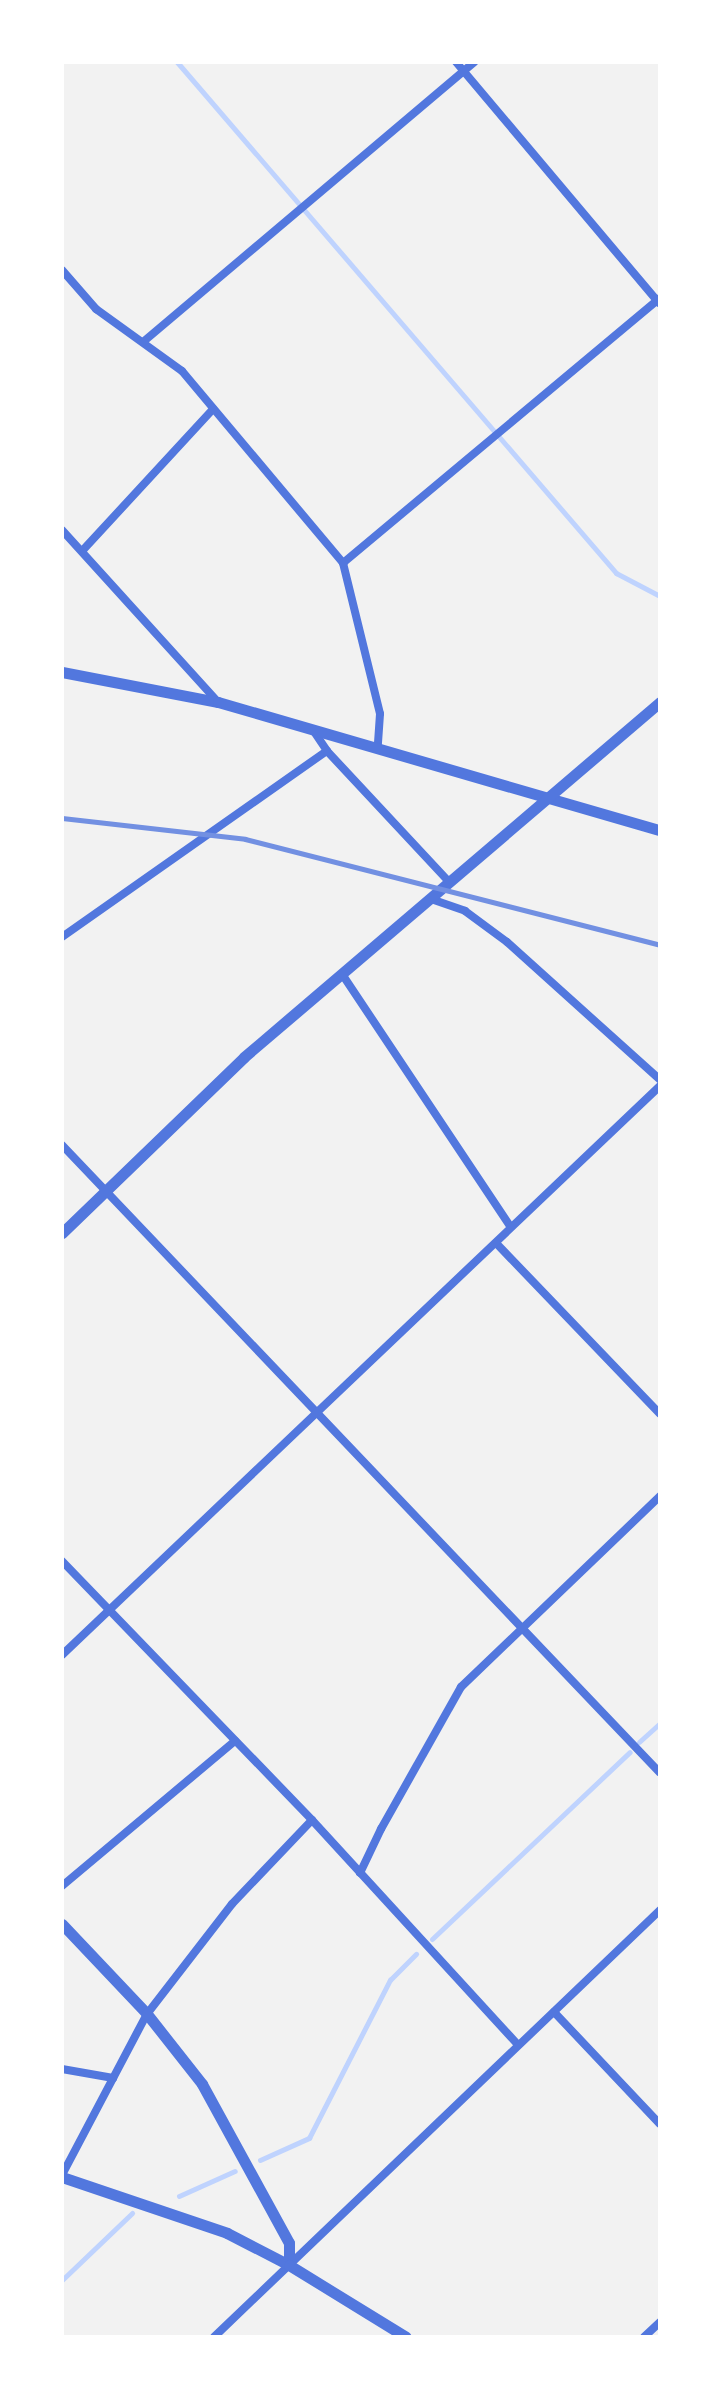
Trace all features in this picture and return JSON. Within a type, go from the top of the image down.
[{"type":"street","points":[[343,563],[659,301],[456,62]]},
{"type":"street","points":[[143,342],[474,62]]},
{"type":"street","points":[[62,270],[66,282],[96,309],[182,371],[343,563],[380,714],[378,746]]},
{"type":"street","points":[[83,550],[213,409]]},
{"type":"street","points":[[62,530],[218,702]]},
{"type":"street","points":[[62,672],[218,702],[660,830]]},
{"type":"street","points":[[62,1233],[244,1057],[660,702]]},
{"type":"street","points":[[313,730],[327,751],[450,883]]},
{"type":"street","points":[[62,937],[327,751]]},
{"type":"street","points":[[62,1655],[660,1083],[507,942],[465,911],[431,899]]},
{"type":"street","points":[[342,974],[511,1227]]},
{"type":"street","points":[[62,1145],[660,1773]]},
{"type":"street","points":[[496,1243],[660,1414]]},
{"type":"street","points":[[360,1873],[449,1704],[461,1687],[660,1496]]},
{"type":"street","points":[[62,1561],[312,1820],[518,2045]]},
{"type":"street","points":[[62,1886],[235,1741]]},
{"type":"street","points":[[312,1820],[232,1904],[147,2014],[62,2176],[227,2233],[289,2265],[406,2337]]},
{"type":"street","points":[[214,2337],[660,1910]]},
{"type":"street","points":[[62,1924],[147,2014],[220,2112],[289,2243],[289,2265]]},
{"type":"street","points":[[554,2012],[660,2124]]},
{"type":"street","points":[[62,2069],[113,2078]]},
{"type":"street","points":[[644,2337],[660,2322]]},
{"type":"waterway","points":[[177,62],[616,573],[660,596]]},
{"type":"waterway","points":[[639,1742],[660,1723]]},
{"type":"waterway","points":[[432,1939],[630,1752]]},
{"type":"waterway","points":[[260,2160],[309,2138],[390,1980],[416,1954]]},
{"type":"waterway","points":[[179,2196],[235,2171]]},
{"type":"waterway","points":[[62,2280],[132,2213]]},
{"type":"railway","points":[[62,818],[245,839],[660,945]]}]
